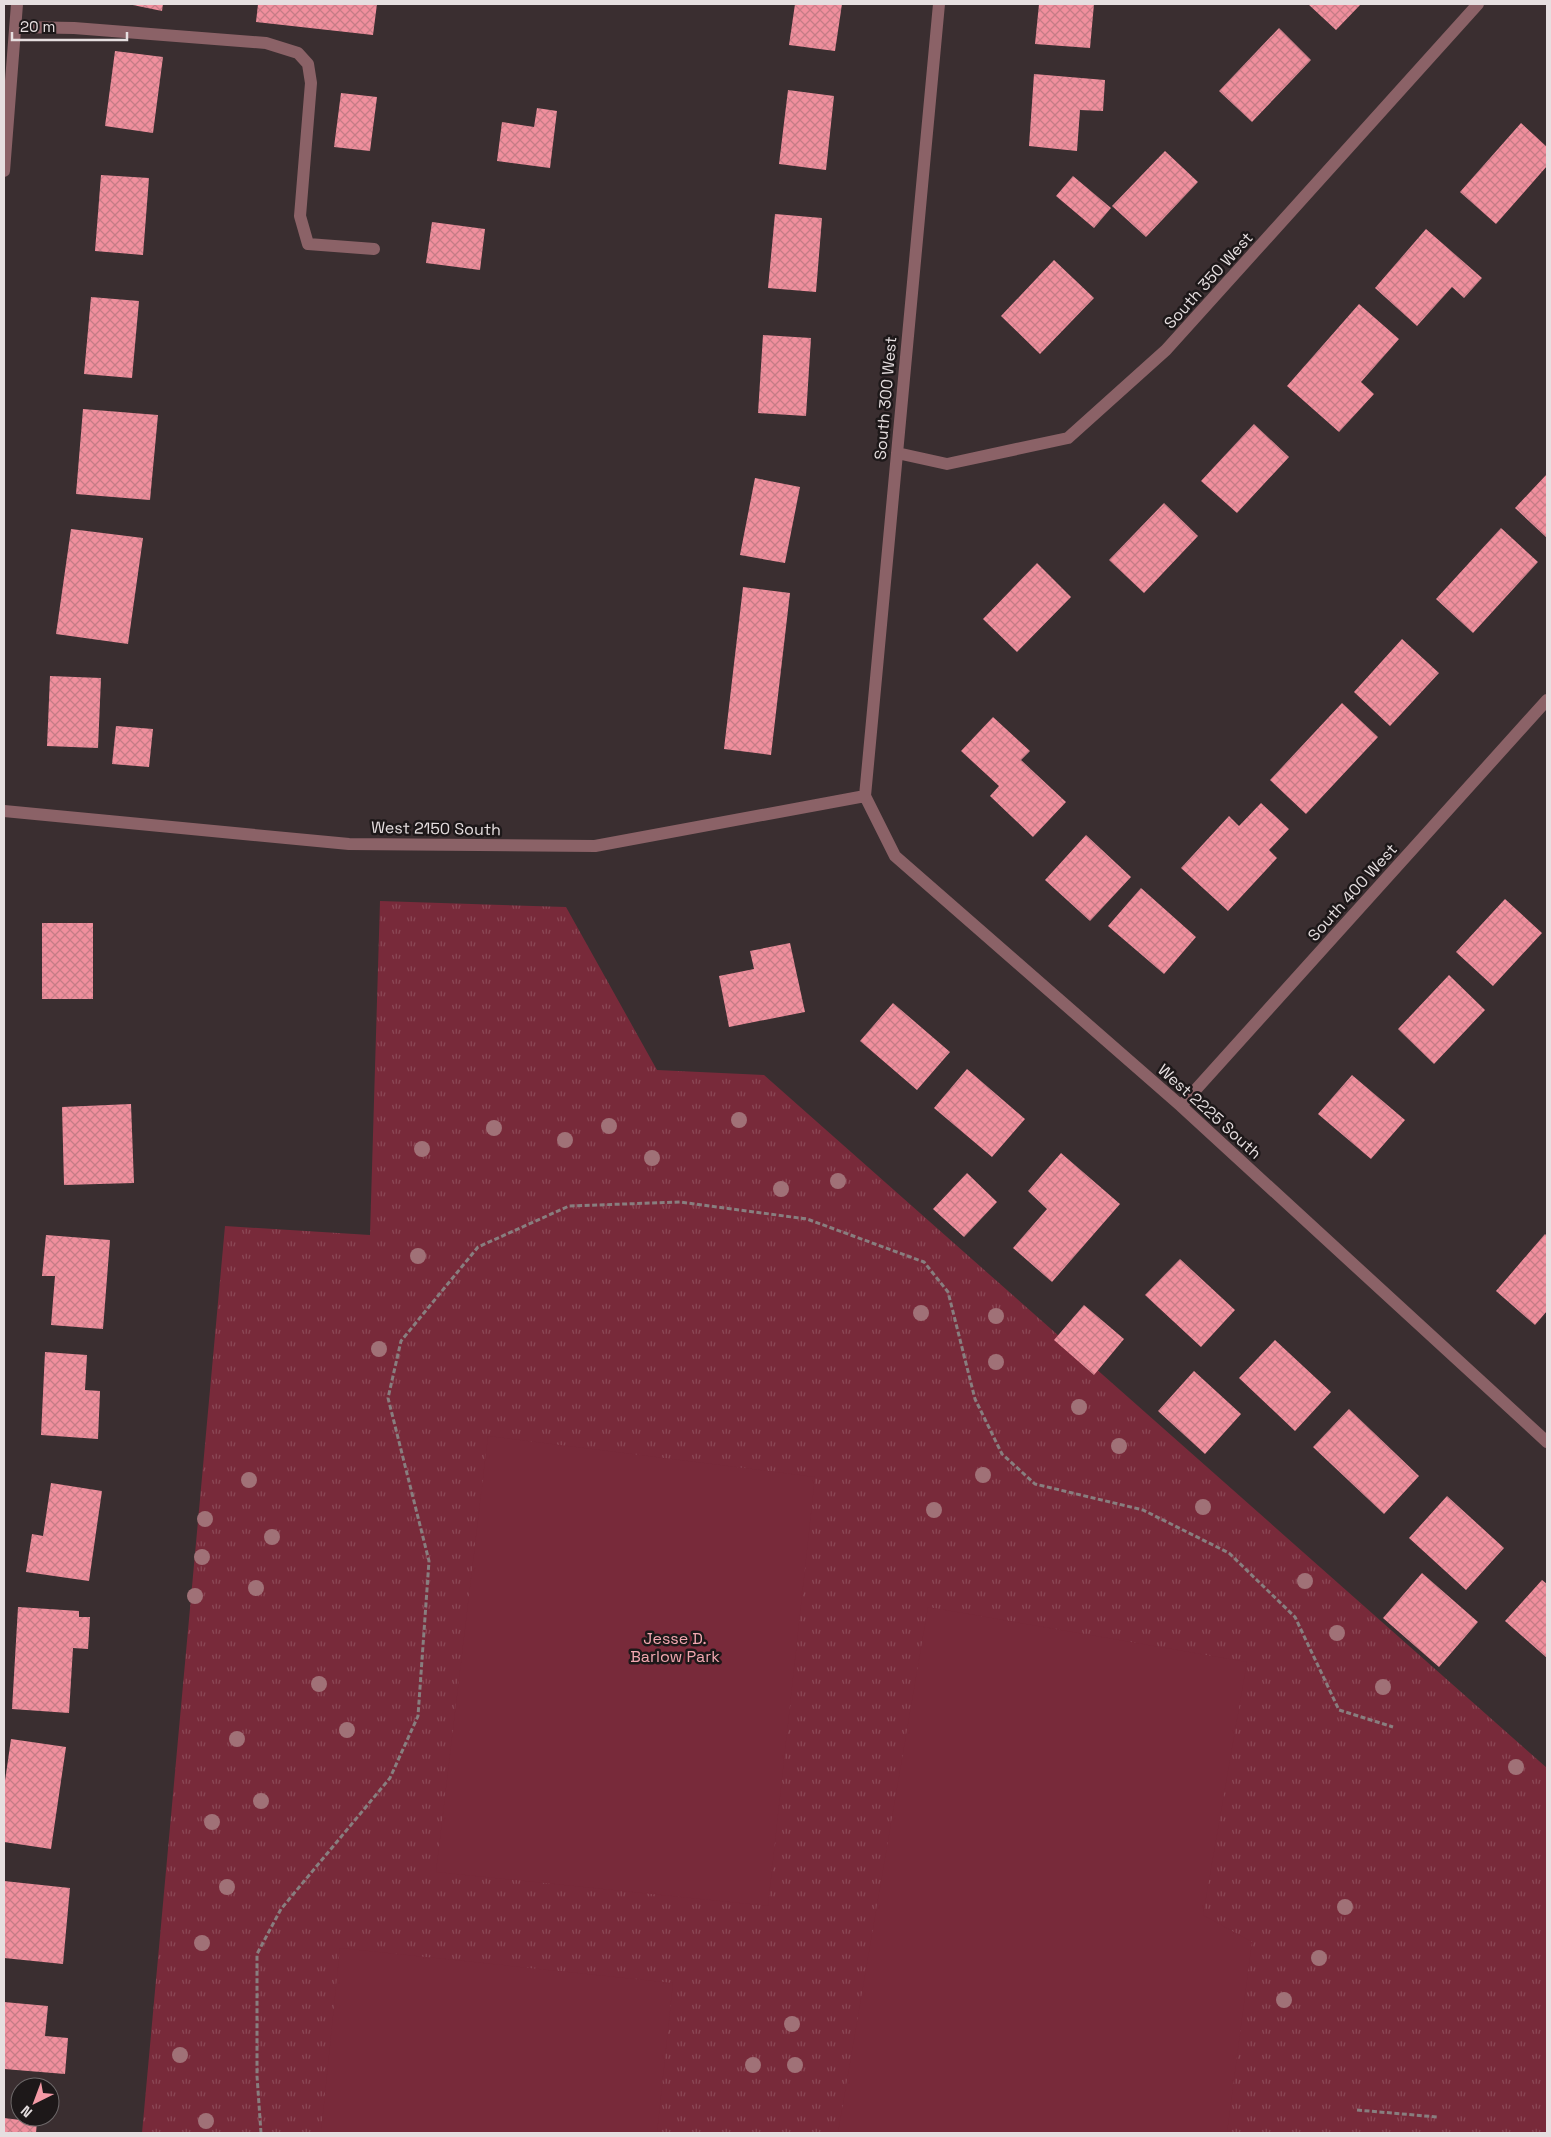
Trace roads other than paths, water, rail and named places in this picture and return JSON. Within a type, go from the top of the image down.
[{"type":"street","points":[[4,171],[18,4]]},
{"type":"street","name":"South 300 West","points":[[865,796],[939,4]]},
{"type":"street","name":"South 350 West","points":[[896,453],[947,464],[1068,438],[1166,350],[1478,4]]},
{"type":"street","points":[[16,27],[74,28],[266,43],[298,53],[308,64],[311,83],[300,216],[308,244],[374,249]]},
{"type":"street","name":"South 400 West","points":[[1181,1106],[1547,700]]},
{"type":"street","name":"West 2150 South","points":[[4,811],[349,844],[595,846],[865,796]]},
{"type":"street","name":"West 2225 South","points":[[865,796],[895,856],[1181,1106],[1547,1442]]},
{"type":"park label","name":"Jesse D. Barlow Park","points":[[675,1647]]}]
